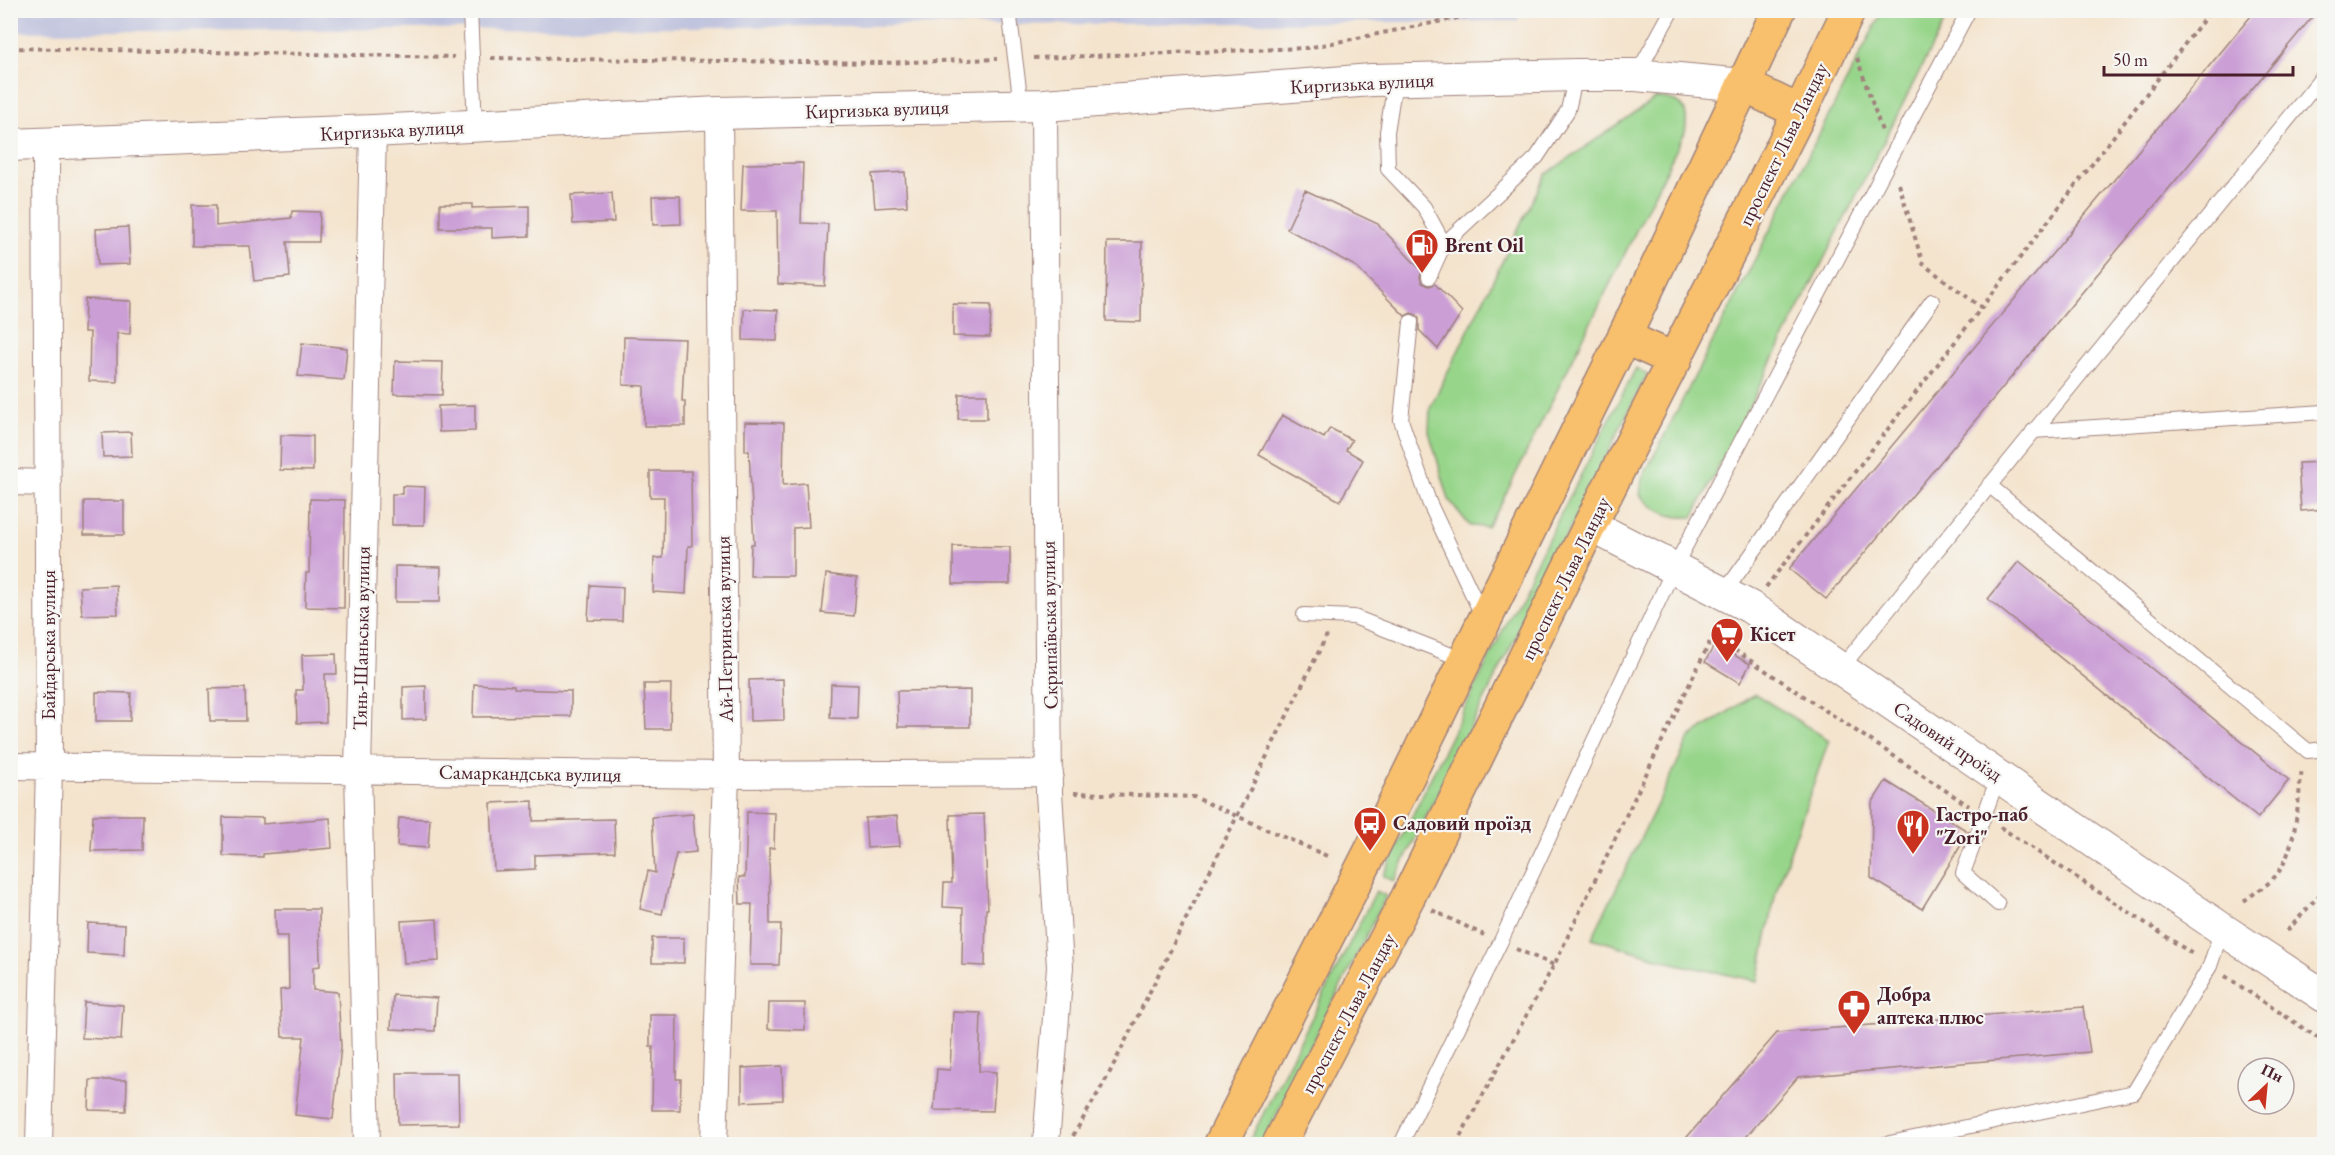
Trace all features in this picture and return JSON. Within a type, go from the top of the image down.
[{"type":"main road","points":[[1221,1144],[1373,847],[1624,337],[1779,10]]},
{"type":"main road","name":"проспект Льва Ландау","points":[[1279,1144],[1408,897],[1590,525],[1800,112],[1849,10]]},
{"type":"main road","points":[[1743,85],[1800,112]]},
{"type":"main road","points":[[1624,337],[1675,360]]},
{"type":"street","name":"Киргизька вулиця","points":[[10,145],[373,131],[719,113],[1032,105],[1372,80],[1636,75],[1743,85]]},
{"type":"street","name":"Скрипаївська вулиця","points":[[1032,105],[1050,783],[1060,967],[1046,1144]]},
{"type":"street","name":"Ай-Петринська вулиця","points":[[714,1144],[726,775],[719,113]]},
{"type":"street","name":"Тянь-Шаньська вулиця","points":[[367,1144],[358,771],[373,131]]},
{"type":"street","name":"Байдарська вулиця","points":[[39,1144],[49,767],[46,145]]},
{"type":"street","points":[[10,482],[48,483]]},
{"type":"street","name":"Садовий проїзд","points":[[1590,525],[1736,600],[1841,668],[2222,929],[2325,996]]},
{"type":"street","name":"Самаркандська вулиця","points":[[10,766],[726,775],[1050,783]]},
{"type":"lane","points":[[470,10],[475,126]]},
{"type":"lane","points":[[1009,10],[1014,58],[1032,105]]},
{"type":"lane","points":[[1636,75],[1672,10]]},
{"type":"lane","points":[[1401,1144],[1500,943],[1674,568],[1969,10]]},
{"type":"lane","points":[[1429,278],[1443,244],[1537,157],[1568,110],[1576,75]]},
{"type":"lane","points":[[1841,668],[2325,75]]},
{"type":"lane","points":[[1372,80],[1393,94],[1387,132],[1388,169],[1424,207],[1443,244]]},
{"type":"lane","points":[[1736,600],[1932,301]]},
{"type":"lane","points":[[1411,322],[1401,420],[1429,502],[1484,620]]},
{"type":"lane","points":[[2033,431],[2325,412]]},
{"type":"lane","points":[[1989,485],[2308,751],[2325,749]]},
{"type":"lane","points":[[1304,615],[1354,618],[1464,660]]},
{"type":"lane","points":[[1998,904],[1963,873],[1999,776]]},
{"type":"lane","points":[[1886,1144],[2134,1092],[2210,966],[2222,929]]},
{"type":"path","points":[[10,48],[881,63],[1307,48],[1498,10]]},
{"type":"path","points":[[1456,1144],[1554,965],[1712,635],[1736,600],[1982,308],[2211,10]]},
{"type":"path","points":[[1857,57],[1923,264],[1982,308]]},
{"type":"path","points":[[1068,1144],[1108,1076],[1336,617]]},
{"type":"path","points":[[1712,635],[2325,1042]]},
{"type":"path","points":[[2244,902],[2278,874],[2288,852],[2296,822],[2302,770],[2308,751]]},
{"type":"path","points":[[1050,783],[1194,797],[1327,856]]},
{"type":"path","points":[[2287,931],[2325,890]]},
{"type":"shaded area","points":[[10,11],[1522,11],[1517,21],[11,32]]},
{"type":"green space","points":[[1883,10],[1950,11],[1693,517],[1677,517],[1664,513],[1640,495],[1642,479]]},
{"type":"green space","points":[[1656,98],[1672,100],[1682,106],[1686,116],[1685,132],[1499,508],[1487,527],[1470,526],[1449,500],[1429,432],[1430,408],[1545,175]]},
{"type":"green space","points":[[1636,368],[1647,374],[1394,881],[1383,876],[1531,572]]},
{"type":"green space","points":[[1755,694],[1829,740],[1776,892],[1758,981],[1677,964],[1592,938],[1690,737]]},
{"type":"green space","points":[[1376,891],[1386,896],[1262,1144],[1248,1144]]},
{"type":"building","points":[[2256,10],[2318,10],[1826,599],[1789,569]]},
{"type":"building","points":[[803,163],[801,223],[828,224],[825,286],[778,284],[777,211],[741,211],[743,164]]},
{"type":"building","points":[[905,172],[907,206],[875,208],[872,174]]},
{"type":"building","points":[[1305,190],[1378,224],[1422,271],[1420,277],[1422,283],[1429,286],[1435,284],[1462,312],[1438,349],[1419,330],[1417,315],[1411,313],[1405,316],[1355,266],[1287,229]]},
{"type":"building","points":[[612,193],[614,222],[573,224],[571,195]]},
{"type":"building","points":[[652,196],[680,196],[681,224],[653,225]]},
{"type":"building","points":[[440,204],[472,204],[472,208],[529,206],[529,236],[492,238],[492,228],[440,228]]},
{"type":"building","points":[[192,205],[216,205],[216,226],[291,218],[292,211],[320,212],[319,242],[287,242],[290,277],[254,281],[250,246],[192,246]]},
{"type":"building","points":[[128,227],[130,264],[98,265],[96,229]]},
{"type":"building","points":[[1107,242],[1142,242],[1141,322],[1106,321]]},
{"type":"building","points":[[85,299],[131,301],[130,334],[117,333],[117,382],[89,381],[90,332],[84,332]]},
{"type":"building","points":[[953,304],[991,305],[990,337],[953,336]]},
{"type":"building","points":[[744,309],[778,310],[777,341],[743,340]]},
{"type":"building","points":[[624,337],[685,339],[682,401],[685,401],[685,426],[644,426],[644,386],[623,385]]},
{"type":"building","points":[[302,343],[347,348],[344,380],[298,376]]},
{"type":"building","points":[[395,361],[443,362],[442,395],[394,394]]},
{"type":"building","points":[[959,394],[987,394],[987,419],[958,419]]},
{"type":"building","points":[[475,405],[475,431],[439,432],[438,406]]},
{"type":"building","points":[[1282,415],[1324,438],[1330,428],[1352,440],[1346,450],[1363,460],[1340,501],[1259,455]]},
{"type":"building","points":[[745,422],[784,423],[783,485],[806,483],[809,527],[793,528],[793,576],[750,576],[751,544],[754,544],[749,451],[745,451]]},
{"type":"building","points":[[131,432],[132,456],[103,457],[102,433]]},
{"type":"building","points":[[281,435],[313,436],[313,471],[280,470]]},
{"type":"building","points":[[2325,462],[2325,509],[2301,511],[2298,463]]},
{"type":"building","points":[[650,471],[691,471],[692,546],[688,546],[686,594],[653,592],[654,558],[663,558],[664,497],[650,497]]},
{"type":"building","points":[[402,486],[425,487],[424,525],[392,525],[392,494],[402,494]]},
{"type":"building","points":[[310,499],[345,500],[344,608],[305,607],[306,573],[309,573]]},
{"type":"building","points":[[84,501],[124,501],[124,535],[84,535]]},
{"type":"building","points":[[953,546],[1010,547],[1010,584],[953,584]]},
{"type":"building","points":[[2019,561],[2289,780],[2258,818],[1988,599]]},
{"type":"building","points":[[395,566],[441,567],[440,602],[395,602]]},
{"type":"building","points":[[826,574],[857,578],[854,616],[822,613]]},
{"type":"building","points":[[116,585],[118,614],[82,615],[80,587]]},
{"type":"building","points":[[590,585],[623,587],[622,621],[588,620]]},
{"type":"building","name":"Кісет","points":[[1715,644],[1750,664],[1740,683],[1705,662]]},
{"type":"building","points":[[336,654],[337,674],[325,674],[326,722],[297,723],[296,690],[303,690],[302,655]]},
{"type":"building","points":[[783,679],[784,720],[750,721],[749,680]]},
{"type":"building","points":[[474,684],[514,686],[514,689],[571,691],[571,716],[473,717]]},
{"type":"building","points":[[644,684],[671,684],[670,729],[646,729]]},
{"type":"building","points":[[831,684],[858,685],[857,719],[830,718]]},
{"type":"building","points":[[426,686],[426,719],[403,720],[403,687]]},
{"type":"building","points":[[245,688],[246,721],[210,721],[209,689]]},
{"type":"building","points":[[970,690],[970,727],[898,727],[897,691]]},
{"type":"building","points":[[96,692],[131,693],[130,721],[96,721]]},
{"type":"building","name":"Гастро-паб \"Zori\"","points":[[1886,781],[1969,832],[1922,909],[1871,878],[1872,803]]},
{"type":"building","points":[[533,801],[533,821],[614,819],[615,852],[535,855],[535,869],[494,871],[491,803]]},
{"type":"building","points":[[747,812],[775,813],[774,848],[769,848],[770,924],[781,924],[779,965],[750,965],[752,904],[740,904],[739,877],[745,877]]},
{"type":"building","points":[[693,814],[696,852],[676,854],[662,914],[640,909],[648,871],[655,873],[652,817]]},
{"type":"building","points":[[984,814],[988,909],[986,909],[985,966],[962,965],[963,908],[943,907],[944,883],[952,883],[950,815]]},
{"type":"building","points":[[93,815],[143,815],[142,850],[91,851]]},
{"type":"building","points":[[897,816],[900,846],[867,848],[865,818]]},
{"type":"building","points":[[223,817],[263,818],[263,824],[330,818],[332,848],[263,854],[263,857],[223,856]]},
{"type":"building","points":[[399,818],[430,819],[428,848],[397,846]]},
{"type":"building","points":[[275,909],[319,909],[320,966],[313,967],[313,990],[338,992],[341,1047],[333,1119],[295,1115],[304,1037],[282,1037],[280,990],[289,989],[288,936],[276,936]]},
{"type":"building","points":[[437,919],[439,961],[404,963],[401,921]]},
{"type":"building","points":[[88,923],[125,925],[124,955],[87,953]]},
{"type":"building","points":[[652,938],[684,938],[684,963],[652,963]]},
{"type":"building","points":[[393,995],[437,998],[435,1031],[391,1029]]},
{"type":"building","points":[[84,1002],[123,1005],[121,1040],[82,1038]]},
{"type":"building","points":[[769,1003],[805,1003],[805,1030],[768,1029]]},
{"type":"building","points":[[2083,1007],[2090,1052],[1798,1077],[1740,1144],[1681,1144],[1777,1033]]},
{"type":"building","points":[[953,1012],[981,1013],[979,1071],[996,1072],[993,1111],[934,1110],[937,1069],[950,1070]]},
{"type":"building","points":[[650,1015],[677,1015],[676,1079],[681,1079],[680,1110],[652,1110],[653,1047],[650,1047]]},
{"type":"building","points":[[782,1066],[783,1100],[742,1102],[742,1068]]},
{"type":"building","points":[[397,1073],[458,1073],[459,1124],[398,1125]]},
{"type":"building","points":[[90,1080],[127,1080],[126,1111],[89,1110]]},
{"type":"place","name":"Brent Oil","points":[[1422,274]]},
{"type":"place","name":"Кісет","points":[[1727,663]]},
{"type":"place","name":"Садовий проїзд","points":[[1370,852]]},
{"type":"place","name":"Гастро-паб \"Zori\"","points":[[1913,855]]},
{"type":"place","name":"Добра аптека плюс","points":[[1854,1035]]}]
